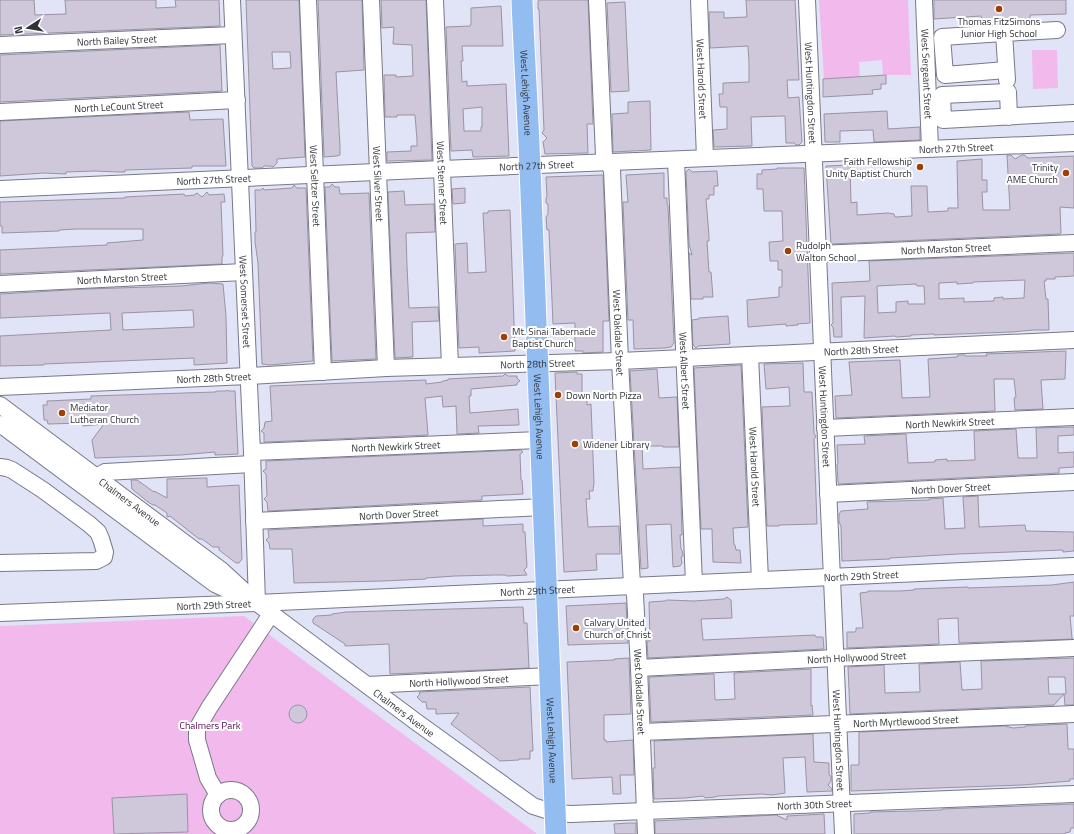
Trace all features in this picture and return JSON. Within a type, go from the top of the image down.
[{"type":"main road","name":"West Lehigh Avenue","points":[[522,0],[530,166],[536,362],[551,676],[556,834]]},
{"type":"street","name":"West Somerset Street","points":[[232,0],[257,603]]},
{"type":"street","name":"West Seltzer Street","points":[[308,0],[323,372]]},
{"type":"street","name":"West Silver Street","points":[[371,0],[386,368]]},
{"type":"street","name":"West Sterner Street","points":[[435,0],[450,366]]},
{"type":"street","name":"West Oakdale Street","points":[[597,0],[604,155],[612,170],[620,361],[632,585],[635,595],[646,834]]},
{"type":"street","name":"West Harold Street","points":[[698,0],[705,158]]},
{"type":"street","name":"West Huntingdon Street","points":[[807,0],[843,834]]},
{"type":"street","name":"West Sergeant Street","points":[[924,0],[930,148]]},
{"type":"street","points":[[1006,70],[945,75],[942,38],[1057,30]]},
{"type":"street","points":[[1004,33],[1009,116]]},
{"type":"street","name":"North Bailey Street","points":[[0,45],[233,35]]},
{"type":"street","points":[[1008,92],[942,95],[943,120],[1074,112]]},
{"type":"street","name":"North LeCount Street","points":[[0,112],[237,100]]},
{"type":"street","name":"North 27th Street","points":[[0,189],[1074,143]]},
{"type":"street","name":"West Albert Street","points":[[676,160],[684,345],[683,357],[694,583]]},
{"type":"street","name":"North Marston Street","points":[[818,254],[1074,243]]},
{"type":"street","name":"North Marston Street","points":[[0,284],[244,272]]},
{"type":"street","name":"North 28th Street","points":[[0,387],[248,376],[386,368],[536,362],[620,361],[1074,340]]},
{"type":"street","name":"West Harold Street","points":[[750,355],[760,580]]},
{"type":"street","name":"Chalmers Avenue","points":[[0,405],[215,584],[257,603],[533,806],[555,813]]},
{"type":"street","name":"North Newkirk Street","points":[[826,428],[1074,418]]},
{"type":"street","name":"Chalmers Avenue","points":[[0,424],[92,483]]},
{"type":"street","name":"North Newkirk Street","points":[[92,483],[105,472],[252,458],[540,440]]},
{"type":"street","points":[[0,467],[7,468],[25,478],[89,524],[98,532],[105,552],[104,557],[96,561],[0,563]]},
{"type":"street","name":"North Dover Street","points":[[828,494],[1074,482]]},
{"type":"street","name":"North Dover Street","points":[[254,521],[543,507]]},
{"type":"street","name":"North 29th Street","points":[[0,613],[257,603],[1074,566]]},
{"type":"street","points":[[218,795],[208,778],[197,740],[197,729],[209,708],[271,614]]},
{"type":"street","name":"North Hollywood Street","points":[[639,668],[1074,648]]},
{"type":"street","name":"North Hollywood Street","points":[[367,685],[551,676]]},
{"type":"street","name":"North Myrtlewood Street","points":[[642,732],[1074,714]]},
{"type":"street","name":"North 30th Street","points":[[555,813],[572,814],[1074,794]]},
{"type":"green space","points":[[819,0],[908,0],[911,75],[883,75],[882,60],[859,62],[860,78],[824,79]]},
{"type":"green space","points":[[1032,50],[1057,50],[1058,88],[1033,89]]},
{"type":"green space","name":"Chalmers Park","points":[[244,616],[536,834],[0,834],[0,626]]},
{"type":"building","points":[[0,0],[34,0],[35,15],[66,14],[65,0],[156,0],[156,8],[176,7],[175,0],[219,0],[220,26],[0,35]]},
{"type":"building","points":[[246,0],[299,0],[305,157],[277,159],[277,163],[273,167],[264,166],[262,168],[254,168],[252,166]],"holes":[[[272,52],[290,52],[291,68],[273,69]]]},
{"type":"building","points":[[318,0],[362,0],[364,70],[336,72],[340,147],[340,155],[337,156],[324,157]]},
{"type":"building","points":[[381,0],[426,0],[432,160],[387,161],[387,152],[411,151],[411,146],[417,146],[417,140],[415,115],[385,117],[384,75],[396,75],[396,77],[413,76],[412,45],[393,44],[394,27],[382,28]]},
{"type":"building","points":[[539,0],[588,0],[593,124],[587,124],[588,153],[545,154],[543,142],[547,138],[542,133],[544,130],[538,9]]},
{"type":"building","points":[[746,0],[795,0],[799,80],[787,80],[788,98],[799,97],[802,142],[799,145],[794,143],[786,143],[785,116],[751,117],[752,146],[714,147],[713,130],[727,129],[727,107],[720,107],[719,94],[723,94],[723,83],[749,82],[749,63],[748,46],[710,48],[709,12],[724,12],[724,18],[747,17]]},
{"type":"building","name":"Thomas FitzSimons Junior High School","points":[[934,0],[1066,0],[1066,14],[1030,15],[1030,19],[982,21],[981,16],[934,19]]},
{"type":"building","points":[[625,2],[629,91],[611,92],[607,3]]},
{"type":"building","points":[[501,6],[503,46],[462,46],[462,82],[467,81],[467,86],[506,84],[509,156],[473,157],[472,150],[451,151],[446,27],[470,26],[471,8]],"holes":[[[482,107],[481,131],[464,131],[463,109]]]},
{"type":"building","points":[[220,45],[222,91],[0,102],[0,55]]},
{"type":"building","points":[[886,75],[886,84],[881,84],[881,89],[872,90],[873,94],[823,97],[823,79]]},
{"type":"building","points":[[650,101],[651,150],[613,152],[612,114],[628,113],[628,102]]},
{"type":"building","points":[[887,111],[888,129],[920,127],[920,140],[874,142],[873,130],[840,131],[840,142],[825,142],[824,114]]},
{"type":"building","points":[[189,112],[190,120],[223,119],[226,166],[192,166],[192,168],[125,170],[125,172],[95,171],[66,172],[66,174],[44,173],[0,176],[0,121]]},
{"type":"building","points":[[1007,155],[1011,155],[1015,159],[1022,155],[1028,158],[1074,156],[1074,208],[1060,207],[1060,234],[831,244],[826,166],[850,165],[851,203],[857,202],[857,215],[888,213],[894,214],[895,217],[912,216],[911,186],[927,186],[928,212],[948,211],[948,208],[958,208],[957,161],[982,159],[982,180],[987,180],[987,192],[982,192],[983,210],[1010,210]]},
{"type":"building","name":"Rudolph Walton School","points":[[777,168],[804,168],[810,323],[786,326],[786,324],[748,327],[747,300],[779,297],[779,287],[782,287],[782,270],[778,270],[778,261],[770,261],[769,242],[783,241],[782,211],[764,211],[763,189],[757,189],[757,174],[762,174],[762,170]]},
{"type":"building","points":[[689,169],[692,172],[717,171],[718,186],[714,186],[714,195],[709,195],[709,199],[706,199],[709,236],[709,241],[707,241],[709,272],[711,272],[713,297],[703,297],[703,299],[691,299],[689,253],[692,255],[689,244],[686,172]]},
{"type":"building","points":[[664,173],[664,198],[667,198],[668,206],[674,343],[671,347],[665,348],[634,349],[633,320],[628,320],[623,202],[628,202],[626,175]]},
{"type":"building","points":[[603,175],[609,321],[603,321],[603,352],[583,353],[583,351],[575,351],[575,323],[553,324],[549,230],[547,230],[546,217],[548,214],[548,204],[546,203],[546,177]]},
{"type":"building","points":[[332,184],[335,187],[339,187],[340,194],[369,193],[376,359],[332,361],[325,187],[330,187]]},
{"type":"building","points":[[294,185],[297,188],[306,188],[313,361],[270,365],[262,364],[258,263],[255,242],[255,190],[261,190],[263,188],[264,190],[292,188]]},
{"type":"building","points":[[465,188],[465,203],[453,204],[452,189]]},
{"type":"building","points":[[404,191],[405,205],[434,204],[435,232],[406,233],[409,308],[438,307],[439,321],[412,322],[413,357],[395,358],[388,192]]},
{"type":"building","points":[[207,192],[209,195],[224,194],[225,202],[221,202],[222,264],[0,274],[0,250],[107,245],[107,243],[143,240],[143,229],[76,229],[2,233],[2,226],[0,226],[0,202],[125,198],[184,194],[185,196],[194,195],[197,193],[202,197]]},
{"type":"building","points":[[510,210],[515,351],[479,353],[479,347],[459,348],[455,244],[467,243],[468,273],[486,272],[483,213],[488,213],[488,211]]},
{"type":"building","points":[[1074,253],[1074,276],[1055,277],[1055,279],[1046,279],[1046,281],[1044,281],[1046,299],[1048,299],[1049,330],[864,338],[865,296],[841,297],[842,337],[834,337],[833,327],[831,325],[833,323],[832,283],[870,281],[869,261]],"holes":[[[1025,280],[1024,298],[1003,299],[1003,297],[994,298],[994,301],[964,302],[964,298],[939,299],[939,283],[957,282],[957,284]],[[916,284],[917,286],[924,286],[925,304],[908,304],[908,301],[896,302],[896,312],[878,313],[877,286]]]},
{"type":"building","points":[[209,283],[223,284],[226,316],[227,363],[194,365],[194,358],[0,366],[0,336],[111,330],[110,313],[0,318],[0,294],[181,286]],"holes":[[[193,310],[194,327],[123,330],[122,313]]]},
{"type":"building","points":[[728,316],[730,344],[698,346],[696,348],[693,345],[692,320],[699,318]]},
{"type":"building","points":[[1066,351],[1065,379],[1041,380],[1043,409],[1015,410],[1014,398],[1016,397],[1014,379],[994,379],[995,411],[836,418],[835,396],[852,395],[849,362],[900,360],[902,398],[930,397],[928,359],[957,357],[958,355],[987,356],[986,354]]},
{"type":"building","points":[[803,363],[804,392],[812,392],[814,433],[816,437],[814,439],[817,524],[767,526],[762,407],[790,406],[789,387],[766,389],[764,364]]},
{"type":"building","points":[[741,365],[748,527],[733,528],[734,545],[736,550],[740,550],[741,563],[713,562],[712,529],[701,529],[694,368]]},
{"type":"building","points":[[657,369],[659,398],[677,397],[679,447],[642,446],[643,469],[680,467],[682,535],[680,535],[683,556],[681,557],[682,563],[680,566],[673,567],[671,524],[646,525],[648,568],[641,569],[630,371]]},
{"type":"building","points":[[577,372],[577,374],[582,374],[582,398],[587,398],[587,405],[591,404],[594,483],[593,491],[589,491],[590,499],[586,499],[588,527],[619,526],[620,554],[596,554],[597,570],[564,572],[555,373]]},
{"type":"building","points":[[505,374],[508,376],[517,376],[520,381],[517,385],[471,389],[471,396],[469,396],[470,413],[518,409],[519,425],[478,426],[479,433],[457,434],[456,406],[443,407],[442,396],[425,398],[428,435],[264,442],[264,433],[261,431],[264,428],[265,422],[272,421],[270,386],[426,380],[426,384],[442,382],[448,379],[503,376]]},
{"type":"building","points":[[227,390],[235,391],[238,454],[215,455],[215,452],[181,455],[95,458],[92,440],[104,424],[83,426],[82,423],[48,424],[47,420],[44,420],[43,405],[47,405],[47,401],[91,399],[91,396],[215,392]]},
{"type":"building","points":[[1074,427],[1074,435],[1058,436],[1058,453],[1074,452],[1074,467],[1059,468],[1059,473],[839,484],[838,482],[837,445],[865,444],[864,436],[906,434],[908,463],[935,462],[935,460],[947,459],[947,461],[975,460],[974,431],[1016,429],[1018,458],[1037,458],[1036,428]]},
{"type":"building","points":[[521,450],[523,452],[520,454],[523,494],[482,496],[482,500],[268,511],[267,502],[264,499],[267,496],[266,474],[263,471],[266,469],[266,461]]},
{"type":"building","points":[[207,478],[207,487],[239,485],[242,559],[239,563],[236,563],[219,550],[219,547],[213,547],[202,539],[199,539],[170,516],[167,517],[167,513],[148,502],[132,489],[131,480],[137,480],[154,492],[167,498],[167,479]]},
{"type":"building","points":[[978,496],[979,527],[1025,525],[1026,531],[1074,532],[1074,551],[1063,552],[1063,550],[958,554],[842,561],[841,526],[839,522],[839,514],[841,511],[868,509],[867,502],[929,500],[943,498],[945,529],[965,528],[963,497]]},
{"type":"building","points":[[483,519],[483,526],[523,524],[523,532],[525,532],[527,567],[524,570],[527,575],[455,576],[383,581],[294,583],[292,549],[270,549],[269,543],[266,540],[269,537],[268,530]]},
{"type":"building","points":[[1074,582],[1074,616],[1070,616],[1073,639],[959,643],[958,618],[938,619],[939,644],[847,648],[847,632],[855,632],[856,628],[863,628],[860,593],[868,591],[900,591],[914,589],[1052,585]]},
{"type":"building","points":[[727,597],[731,600],[732,618],[701,619],[703,640],[815,635],[816,637],[823,637],[824,649],[648,658],[647,641],[650,641],[649,602],[667,600],[694,601],[724,599]]},
{"type":"building","points":[[626,603],[628,643],[568,645],[566,606]]},
{"type":"building","points":[[523,607],[524,623],[527,623],[529,668],[390,674],[389,644],[345,646],[345,644],[313,623],[313,619],[316,616],[346,612]]},
{"type":"building","points":[[629,658],[631,714],[604,715],[604,740],[606,740],[606,742],[633,740],[634,775],[620,775],[621,794],[613,794],[612,777],[572,779],[567,662]]},
{"type":"building","points":[[1074,658],[1074,705],[1065,705],[1064,694],[1054,705],[850,714],[848,667],[884,665],[885,693],[920,692],[919,664],[960,662],[962,690],[982,689],[981,661]],"holes":[[[1048,677],[1065,677],[1066,694],[1049,694]]]},
{"type":"building","points":[[811,669],[811,706],[812,705],[813,715],[651,722],[649,677],[714,674],[715,700],[735,699],[734,673]]},
{"type":"building","points":[[530,687],[533,751],[530,751],[530,759],[519,760],[500,761],[451,724],[459,713],[436,714],[436,709],[427,709],[426,702],[422,702],[417,697],[420,694],[419,692]]},
{"type":"building","points":[[298,705],[304,708],[307,714],[304,720],[298,723],[292,720],[289,714],[292,708]]},
{"type":"building","points":[[1067,724],[1068,749],[1074,749],[1074,779],[1070,779],[1070,781],[1023,785],[851,791],[851,765],[859,765],[859,732],[1005,726],[1013,728]]},
{"type":"building","points":[[813,734],[814,762],[829,763],[829,775],[831,776],[831,781],[828,785],[832,791],[807,792],[805,757],[783,758],[785,793],[772,795],[762,794],[705,798],[703,796],[654,799],[654,741]]},
{"type":"building","points":[[187,794],[188,832],[114,834],[112,798]]},
{"type":"building","points":[[1074,804],[1074,828],[1071,828],[1070,832],[1065,834],[854,834],[854,814],[870,812]]},
{"type":"building","points":[[824,814],[825,834],[655,834],[655,821],[776,815],[787,820],[787,816]]},
{"type":"building","points":[[636,823],[636,834],[615,834],[614,824]]},
{"type":"place","name":"Thomas FitzSimons Junior High School","points":[[999,9]]},
{"type":"place","name":"Faith Fellowship Unity Baptist Church","points":[[920,167]]},
{"type":"place","name":"Trinity AME Church","points":[[1066,173]]},
{"type":"place","name":"Rudolph Walton School","points":[[788,251]]},
{"type":"place","name":"Mt. Sinai Tabernacle Baptist Church","points":[[504,337]]},
{"type":"place","name":"Down North Pizza","points":[[558,395]]},
{"type":"place","name":"Mediator Lutheran Church","points":[[62,413]]},
{"type":"place","name":"Widener Library","points":[[575,444]]},
{"type":"place","name":"Calvary United Church of Christ","points":[[576,628]]}]
